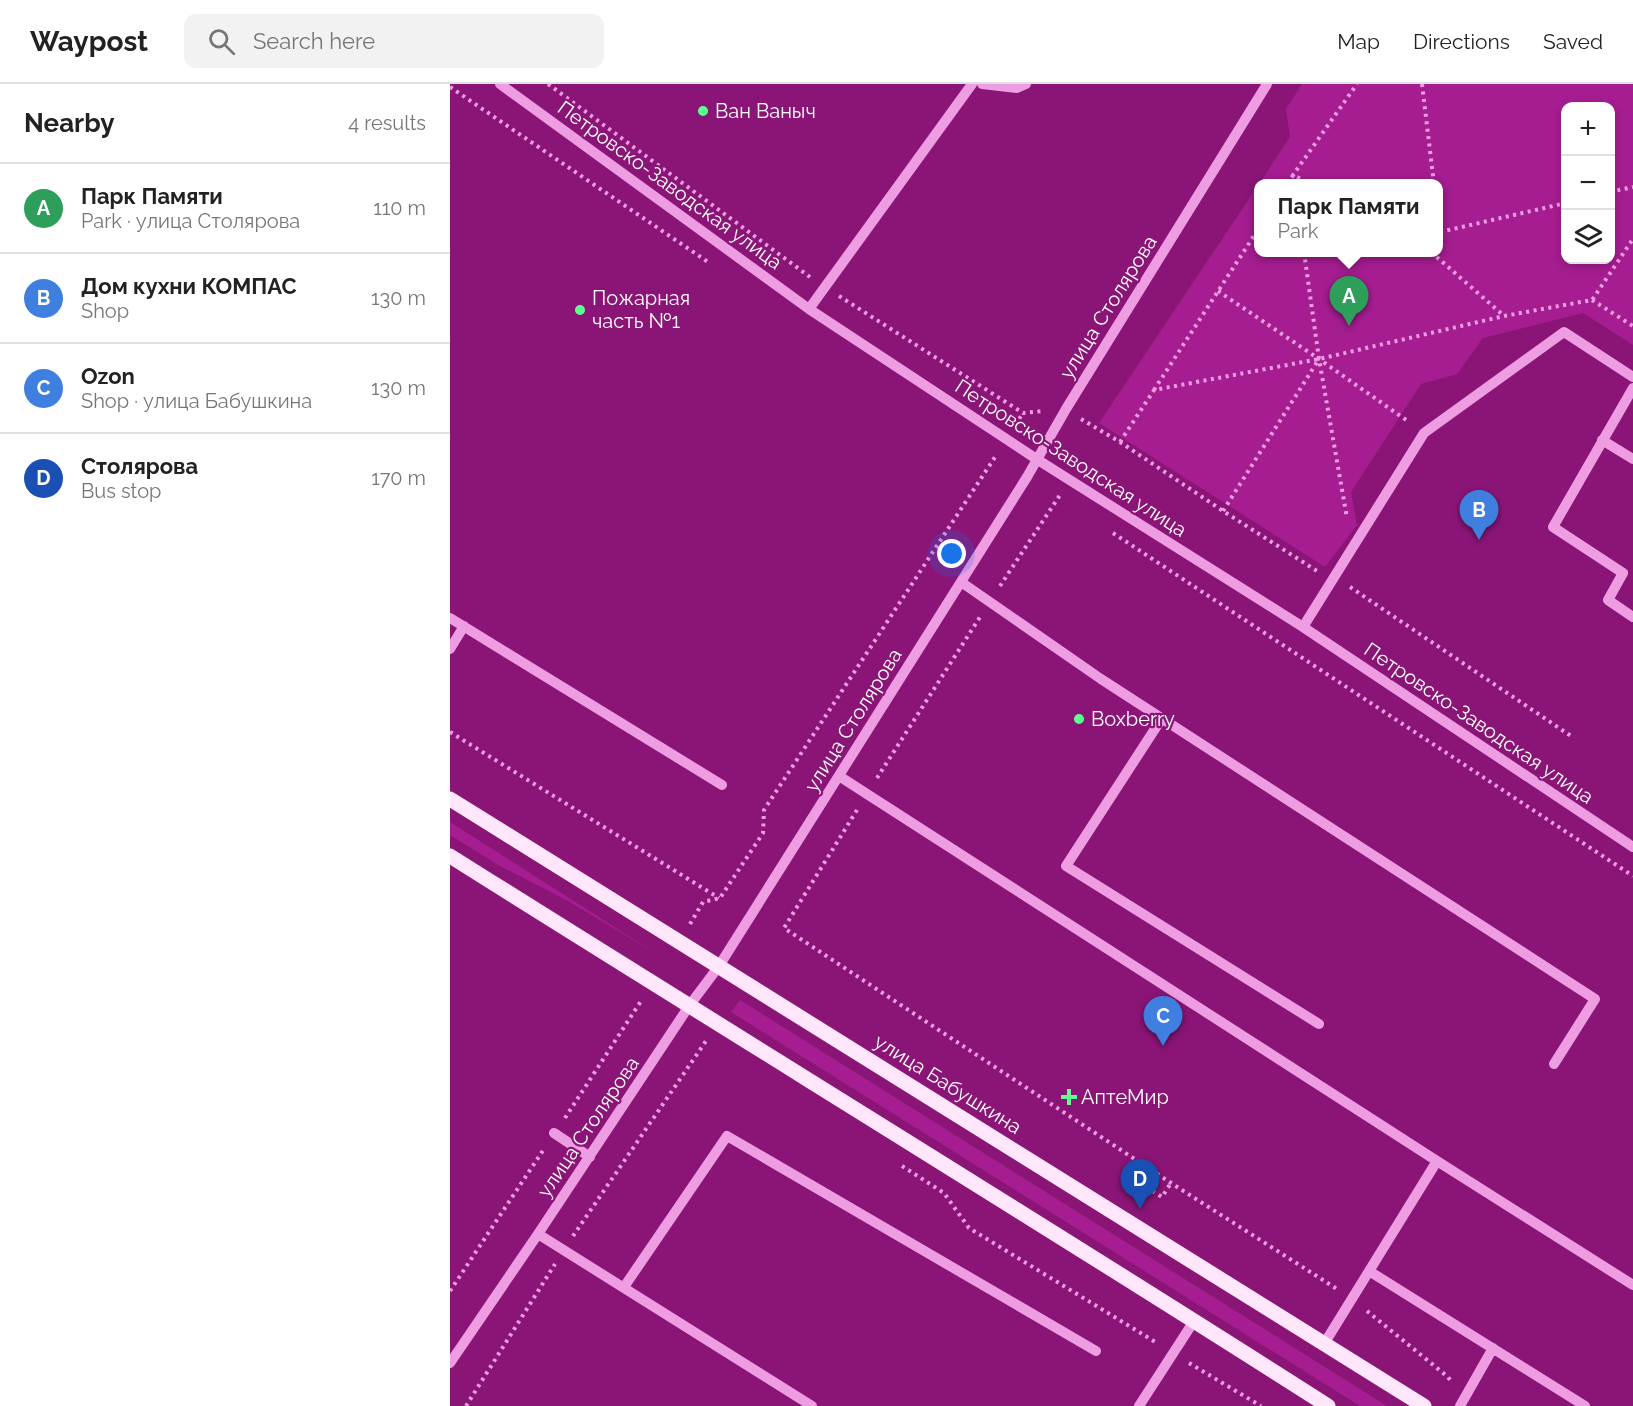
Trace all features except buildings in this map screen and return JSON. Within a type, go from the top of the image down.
[{"type":"main road","name":"улица Бабушкина","points":[[450,799],[1424,1406]]},
{"type":"main road","points":[[450,856],[1328,1406]]},
{"type":"street","name":"Петровско-Заводская улица","points":[[501,84],[809,309],[1070,481],[1303,627],[1633,847]]},
{"type":"street","points":[[809,309],[972,84]]},
{"type":"street","points":[[982,84],[1017,88],[1026,84]]},
{"type":"street","name":"улица Столярова","points":[[450,1363],[689,1006],[719,966],[1038,460],[1072,399],[1267,84]]},
{"type":"street","points":[[1303,627],[1424,433],[1564,332],[1633,377]]},
{"type":"street","points":[[1633,388],[1553,527],[1623,573],[1608,600],[1633,617]]},
{"type":"street","points":[[1602,440],[1633,459]]},
{"type":"street","points":[[961,582],[1101,679],[1595,999],[1554,1064]]},
{"type":"street","points":[[450,618],[722,785]]},
{"type":"street","points":[[450,650],[464,626]]},
{"type":"street","points":[[1162,718],[1066,866],[1318,1024]]},
{"type":"street","points":[[839,776],[1633,1286]]},
{"type":"street","points":[[554,1133],[590,1157]]},
{"type":"street","points":[[624,1287],[727,1136],[1096,1351]]},
{"type":"street","points":[[1324,1344],[1437,1161]]},
{"type":"street","points":[[538,1234],[812,1406]]},
{"type":"street","points":[[1370,1271],[1585,1406]]},
{"type":"street","points":[[1139,1406],[1194,1321]]},
{"type":"street","points":[[1462,1403],[1493,1348]]},
{"type":"path","points":[[1290,179],[1357,84]]},
{"type":"path","points":[[1422,84],[1434,179]]},
{"type":"path","points":[[1293,175],[1294,179]]},
{"type":"path","points":[[1293,175],[1302,179]]},
{"type":"path","points":[[1615,191],[1633,187]]},
{"type":"path","points":[[1443,231],[1561,204]]},
{"type":"path","points":[[1120,442],[1254,236]]},
{"type":"path","points":[[1592,300],[1633,239]]},
{"type":"path","points":[[1305,257],[1319,358],[1348,521]]},
{"type":"path","points":[[1437,257],[1504,316]]},
{"type":"path","points":[[1218,291],[1319,358],[1424,433]]},
{"type":"path","points":[[1154,390],[1319,358],[1504,316],[1592,300],[1633,326]]},
{"type":"path","points":[[1223,511],[1319,358]]},
{"type":"path","points":[[690,924],[703,902],[720,898],[763,833],[765,810],[1023,413]]},
{"type":"path","points":[[1070,481],[990,601],[784,928],[1171,1184],[1352,1299],[1448,1377],[1462,1403]]},
{"type":"path","points":[[1315,570],[1321,561]]},
{"type":"path","points":[[450,732],[720,898]]},
{"type":"path","points":[[466,1406],[563,1250],[706,1041]]},
{"type":"path","points":[[894,1161],[944,1193],[969,1228],[1261,1406]]},
{"type":"path","points":[[1124,1182],[1146,1187],[1162,1197],[1171,1184]]},
{"type":"shaded area","points":[[1302,84],[1633,84],[1633,345],[1583,313],[1483,338],[1457,374],[1421,384],[1351,492],[1357,525],[1325,567],[1099,423],[1254,191],[1254,257],[1443,257],[1443,179],[1262,179],[1290,137],[1286,109]]},
{"type":"shaded area","points":[[450,822],[652,951],[566,900],[500,866],[450,835]]},
{"type":"shaded area","points":[[740,1000],[1387,1406],[1360,1406],[731,1012]]},
{"type":"place","name":"Ван Ваныч","points":[[703,111]]},
{"type":"place","name":"Пожарная часть №1","points":[[580,310]]},
{"type":"place","name":"Парк Памяти","points":[[1349,326]]},
{"type":"place","name":"Дом кухни КОМПАС","points":[[1479,540]]},
{"type":"place","name":"Boxberry","points":[[1079,719]]},
{"type":"place","name":"Ozon","points":[[1163,1046]]},
{"type":"place","name":"АптеМир","points":[[1069,1097]]},
{"type":"place","name":"Столярова","points":[[1140,1209]]}]
